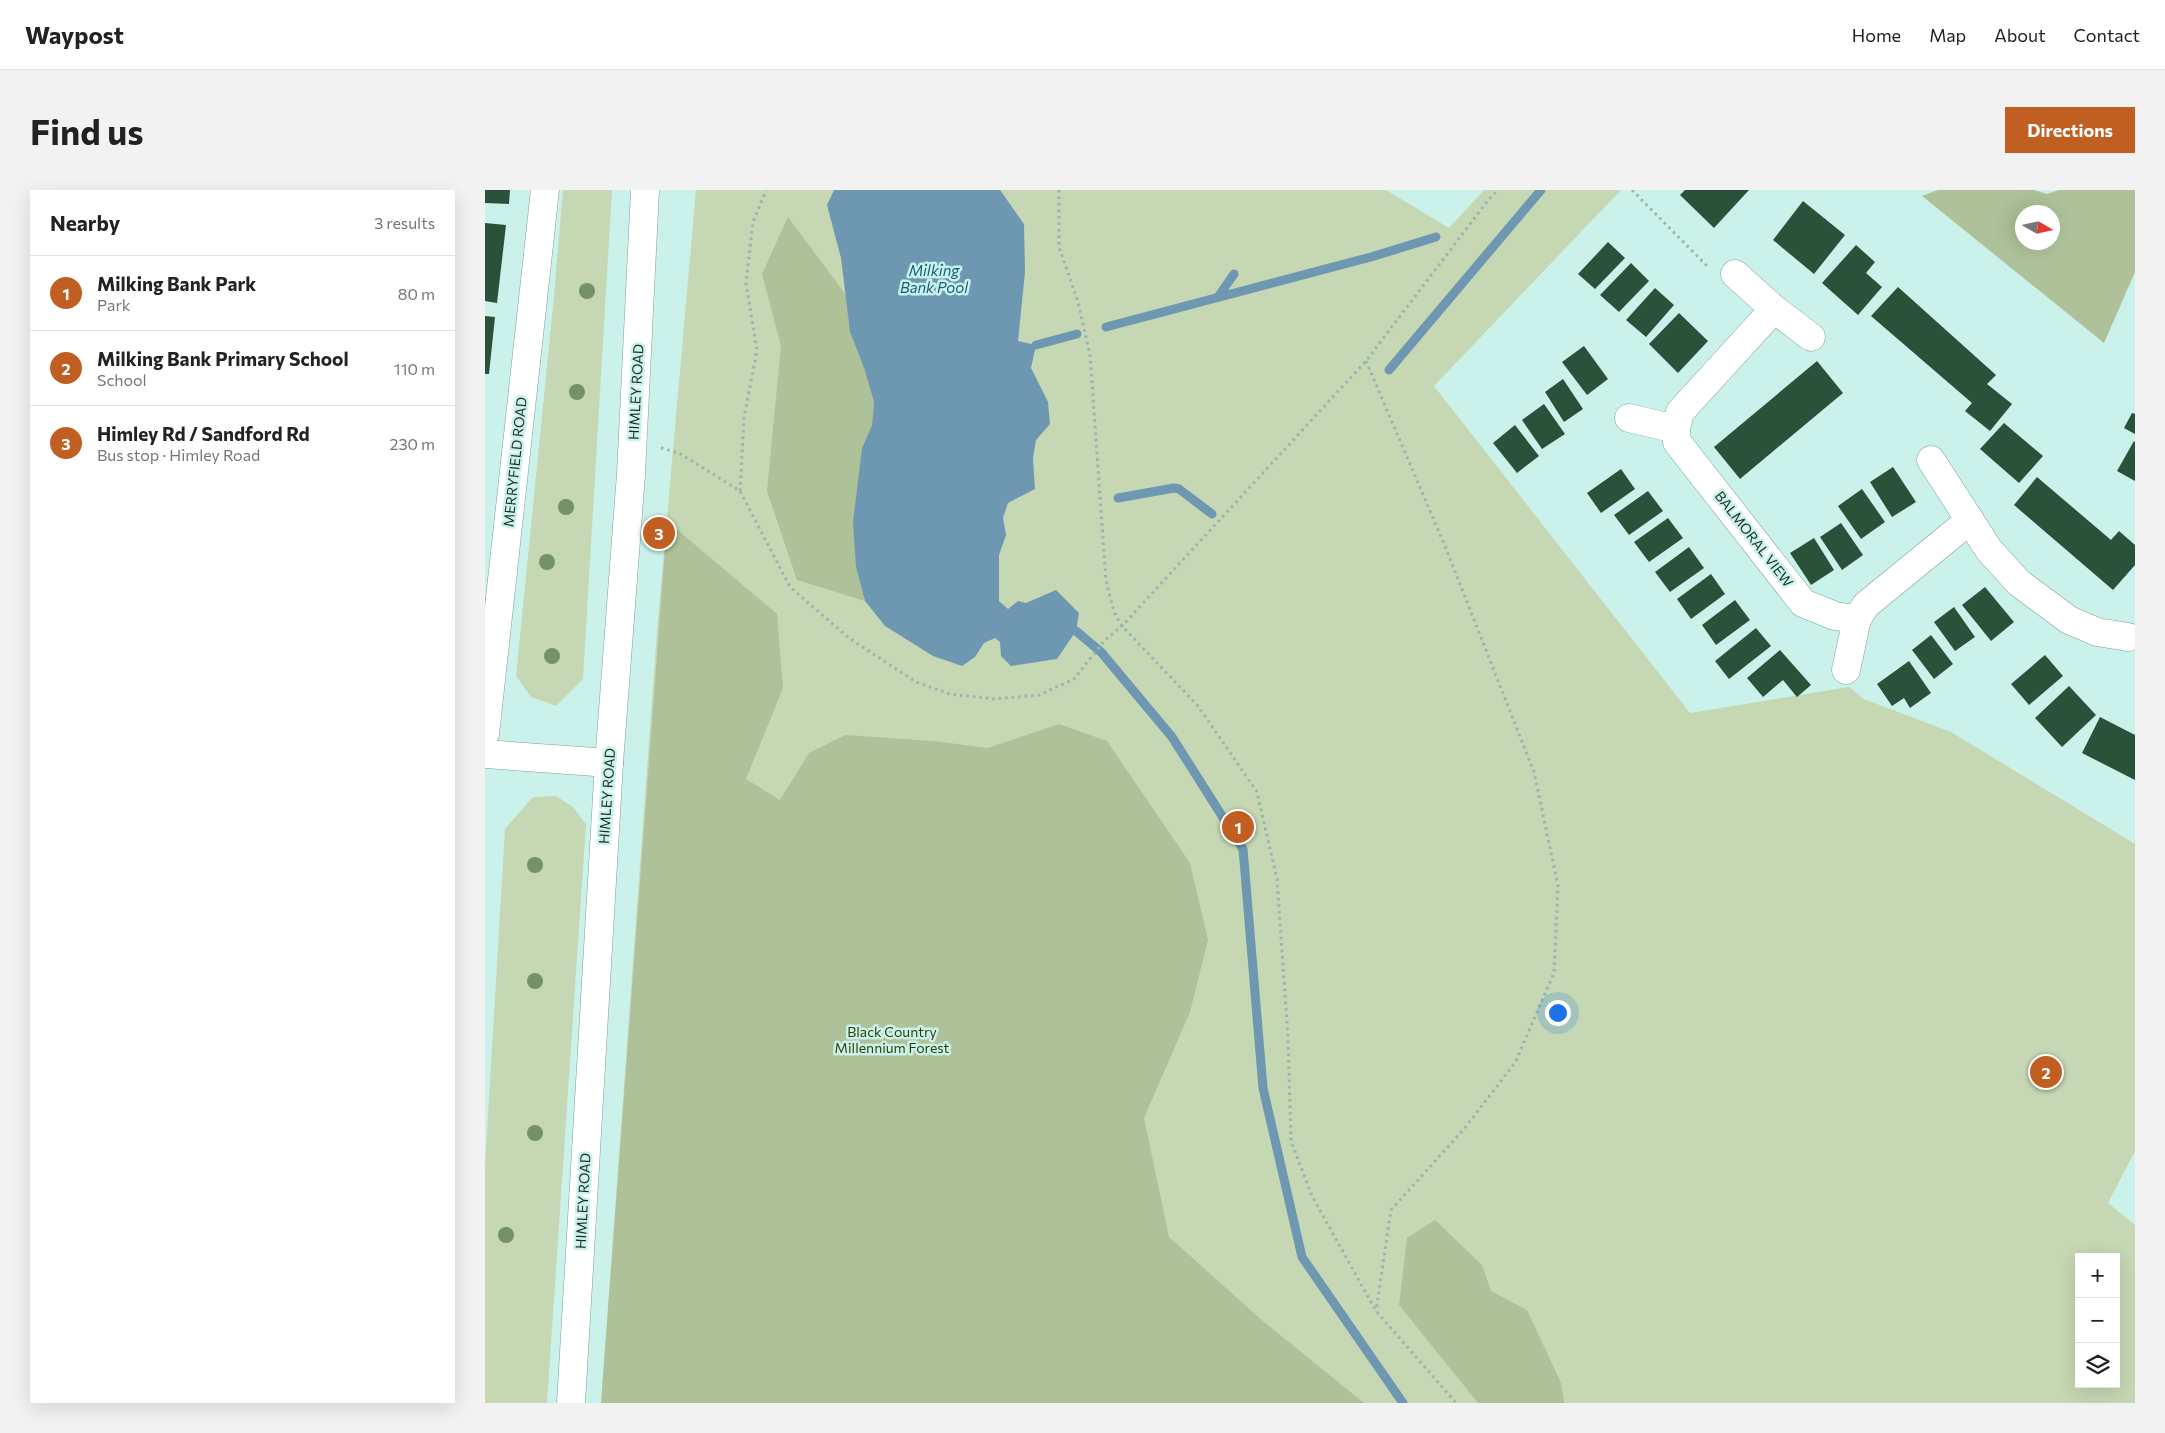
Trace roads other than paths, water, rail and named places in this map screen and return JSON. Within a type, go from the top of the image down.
[{"type":"street","name":"MERRYFIELD ROAD","points":[[485,734],[545,190]]},
{"type":"street","name":"HIMLEY ROAD","points":[[571,1403],[609,763],[633,440],[645,190]]},
{"type":"street","points":[[1735,274],[1774,309],[1811,337]]},
{"type":"street","points":[[1629,418],[1676,429],[1680,412],[1774,309]]},
{"type":"street","name":"BALMORAL VIEW","points":[[1676,429],[1677,442],[1803,603],[1835,616],[1857,619]]},
{"type":"street","points":[[1931,460],[1989,550],[2026,589],[2069,620],[2097,632],[2133,636]]},
{"type":"street","points":[[1846,670],[1857,619],[1866,605],[1970,520]]},
{"type":"street","points":[[485,754],[609,763]]},
{"type":"water","name":"Milking Bank Pool","points":[[834,190],[1000,190],[1024,224],[1025,272],[1018,341],[1036,345],[1031,368],[1048,402],[1050,424],[1036,440],[1033,458],[1035,489],[1008,503],[1003,518],[1006,535],[999,555],[999,601],[1008,609],[1018,601],[1026,603],[1056,590],[1079,613],[1076,631],[1057,659],[1011,666],[1001,656],[1000,642],[995,638],[984,643],[975,657],[962,666],[933,656],[885,626],[865,601],[856,567],[853,522],[862,448],[872,425],[874,402],[864,368],[850,332],[841,258],[827,205]]},
{"type":"waterway","points":[[1389,370],[1541,190]]},
{"type":"waterway","points":[[1106,327],[1371,257],[1436,237]]},
{"type":"waterway","points":[[1218,297],[1234,274]]},
{"type":"waterway","points":[[1036,345],[1077,334]]},
{"type":"waterway","points":[[1118,498],[1174,488],[1179,489],[1212,514]]},
{"type":"waterway","points":[[1076,631],[1101,652],[1172,737],[1243,849],[1263,1088],[1302,1257],[1403,1403]]},
{"type":"place","name":"Himley Rd / Sandford Rd","points":[[659,533]]},
{"type":"place","name":"Milking Bank Park","points":[[1238,827]]},
{"type":"place","name":"Milking Bank Primary School","points":[[2046,1072]]},
{"type":"park label","name":"Black Country Millennium Forest","points":[[892,1040]]}]
